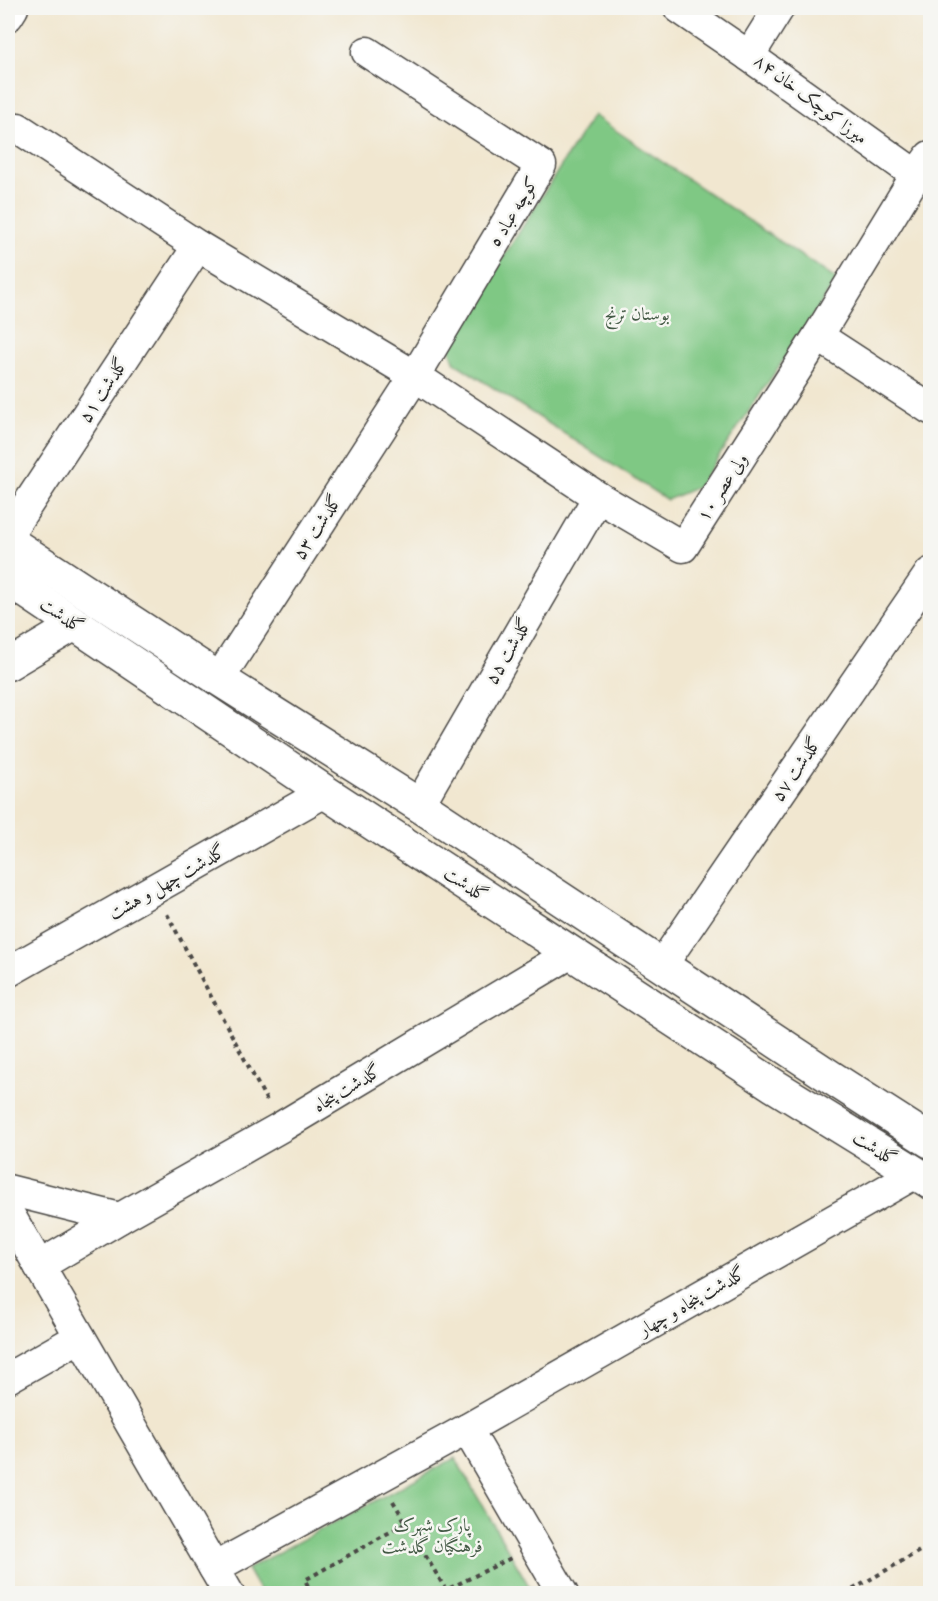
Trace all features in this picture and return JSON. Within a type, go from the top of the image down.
[{"type":"street","points":[[8,16],[13,8]]},
{"type":"street","points":[[680,8],[749,56]]},
{"type":"street","name":"میرزا کوچک خان ۸۴","points":[[779,8],[749,56],[923,166]]},
{"type":"street","name":"كوچه عباد ٥","points":[[368,52],[542,165],[415,376]]},
{"type":"street","name":"ولی عصر ۱۰","points":[[18,128],[198,246],[415,376],[598,497],[683,547],[923,166]]},
{"type":"street","name":"گلدشت ۵۱","points":[[8,534],[198,246]]},
{"type":"street","points":[[818,336],[930,409]]},
{"type":"street","name":"گلدشت ۵۳","points":[[219,679],[415,376]]},
{"type":"street","name":"گلدشت ۵۵","points":[[418,805],[598,497]]},
{"type":"street","name":"گلدشت","points":[[8,541],[418,805],[930,1141]]},
{"type":"street","name":"گلدشت ۵۷","points":[[662,965],[930,573]]},
{"type":"street","name":"گلدشت","points":[[8,579],[325,792],[773,1085],[923,1177]]},
{"type":"street","points":[[8,665],[75,625]]},
{"type":"street","name":"گلدشت چهل و هشت","points":[[8,972],[325,792]]},
{"type":"street","name":"گلدشت پنجاه","points":[[39,1266],[281,1127],[572,953]]},
{"type":"street","name":"گلدشت پنجاه و چهار","points":[[214,1568],[923,1177]]},
{"type":"street","points":[[8,1190],[120,1218]]},
{"type":"street","points":[[8,1212],[229,1593]]},
{"type":"street","points":[[8,1378],[80,1337]]},
{"type":"street","points":[[467,1429],[563,1593]]},
{"type":"path","points":[[154,889],[281,1127]]},
{"type":"path","points":[[379,1477],[446,1590]]},
{"type":"path","points":[[312,1593],[305,1580],[406,1523]]},
{"type":"path","points":[[845,1593],[930,1545]]},
{"type":"path","points":[[440,1593],[536,1546]]},
{"type":"green space","name":"بوستان ترنج","points":[[593,115],[837,280],[698,487],[667,500],[455,363],[448,345]]},
{"type":"green space","name":"پارک شهرک فرهنگیان گلدشت","points":[[455,1458],[533,1593],[261,1593],[247,1569]]}]
